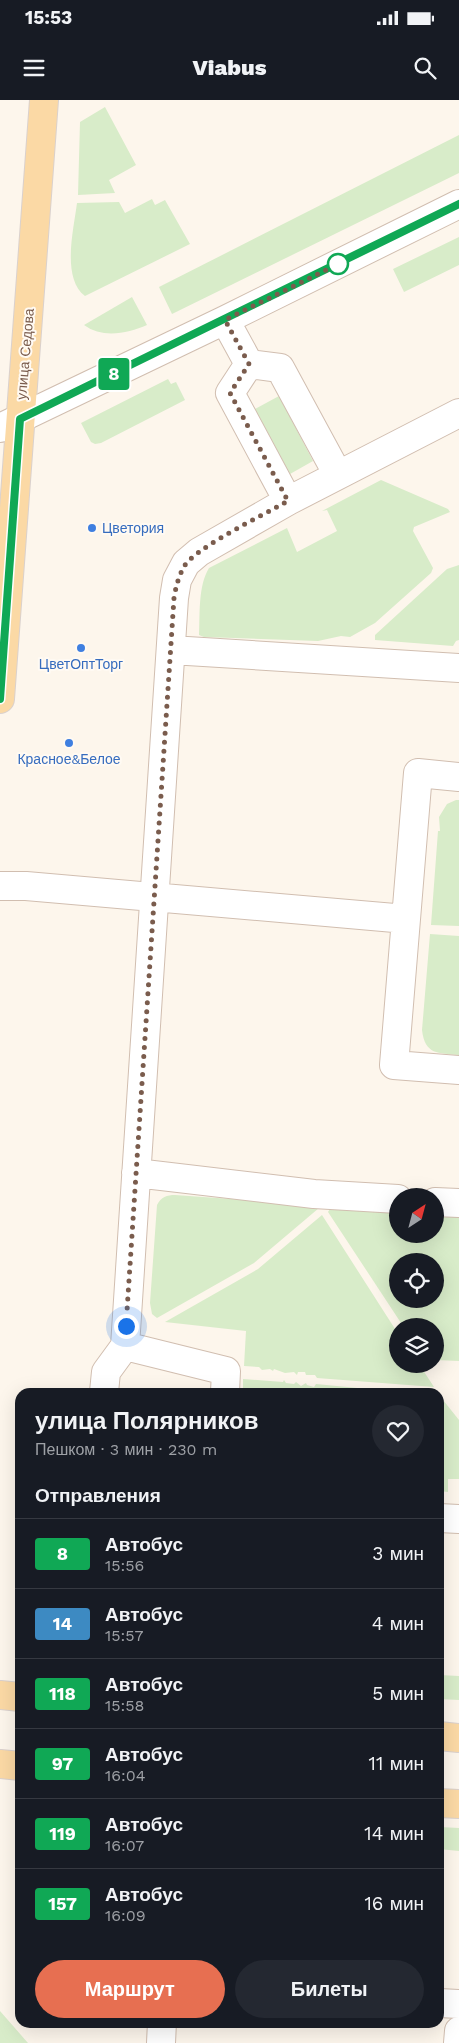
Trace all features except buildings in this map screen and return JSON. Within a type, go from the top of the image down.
[{"type":"main road","name":"улица Седова","points":[[0,699],[10,423],[44,100]]},
{"type":"main road","points":[[0,1695],[15,1696]]},
{"type":"main road","points":[[444,1736],[459,1738]]},
{"type":"main road","points":[[0,1764],[15,1766]]},
{"type":"main road","points":[[444,1803],[459,1804]]},
{"type":"street","points":[[10,423],[225,320],[459,204]]},
{"type":"street","points":[[225,320],[249,364]]},
{"type":"street","points":[[249,364],[280,368],[338,475]]},
{"type":"street","points":[[249,364],[230,393],[288,501]]},
{"type":"street","points":[[104,1388],[106,1372],[125,1346],[174,598],[177,580],[186,563],[199,552],[288,501],[459,413]]},
{"type":"street","points":[[171,650],[459,668]]},
{"type":"street","points":[[459,777],[418,773],[394,1065],[459,1070]]},
{"type":"street","points":[[0,886],[26,886],[406,919]]},
{"type":"street","points":[[136,1173],[314,1194],[389,1198]]},
{"type":"street","points":[[444,1203],[459,1204]]},
{"type":"street","points":[[125,1346],[226,1372],[225,1388]]},
{"type":"street","points":[[444,1518],[459,1519]]},
{"type":"street","points":[[444,2003],[459,2004]]},
{"type":"street","points":[[161,2043],[162,2028]]},
{"type":"street","points":[[458,2043],[459,2031]]},
{"type":"green space","points":[[105,107],[136,165],[109,180],[115,193],[78,195],[80,122]]},
{"type":"green space","points":[[459,135],[459,173],[172,314],[159,287]]},
{"type":"green space","points":[[152,199],[155,205],[165,200],[190,244],[85,296],[78,288],[73,277],[71,265],[72,239],[77,203],[119,202],[125,213]]},
{"type":"green space","points":[[459,237],[459,265],[404,292],[393,269]]},
{"type":"green space","points":[[132,297],[147,325],[124,332],[107,333],[99,332],[84,325]]},
{"type":"green space","points":[[168,379],[171,384],[176,382],[185,400],[101,443],[95,444],[91,442],[81,423]]},
{"type":"green space","points":[[279,396],[313,461],[290,474],[255,409]]},
{"type":"green space","points":[[381,480],[448,509],[450,512],[414,527],[413,531],[433,568],[431,573],[375,623],[350,637],[341,636],[318,641],[204,637],[199,635],[201,592],[205,575],[209,568],[287,528],[297,552],[337,531],[327,510],[322,511]]},
{"type":"green space","points":[[459,565],[459,640],[453,646],[375,640],[375,635],[447,569]]},
{"type":"green space","points":[[459,800],[459,926],[431,925],[438,831],[440,831],[439,817],[447,804]]},
{"type":"green space","points":[[430,934],[459,936],[459,1055],[439,1053],[429,1048],[422,1030]]},
{"type":"green space","points":[[175,1195],[319,1205],[319,1208],[254,1263],[157,1318],[152,1314],[150,1303],[157,1205],[164,1197]]},
{"type":"green space","points":[[331,1207],[389,1211],[389,1243],[444,1243],[444,1216],[459,1217],[459,1361],[444,1360],[444,1318],[398,1318],[391,1308],[444,1308],[444,1253],[389,1253],[389,1305],[328,1212]]},
{"type":"green space","points":[[322,1215],[389,1320],[389,1373],[425,1373],[434,1387],[317,1378],[315,1375],[306,1375],[305,1372],[298,1372],[297,1375],[294,1372],[285,1373],[274,1369],[273,1371],[270,1369],[262,1370],[259,1367],[244,1366],[246,1331],[165,1322],[258,1269]]},
{"type":"green space","points":[[243,1379],[283,1382],[284,1380],[286,1383],[294,1384],[296,1382],[301,1386],[306,1383],[314,1387],[316,1384],[358,1388],[243,1388]]},
{"type":"green space","points":[[444,1401],[459,1420],[459,1479],[448,1479],[448,1492],[444,1492]]},
{"type":"green space","points":[[444,1675],[459,1676],[459,1700],[444,1699]]},
{"type":"green space","points":[[444,1827],[459,1828],[459,1851],[444,1850]]},
{"type":"green space","points":[[0,2011],[28,2043],[0,2043]]},
{"type":"bus line","name":"8","points":[[0,699],[20,419],[459,204]]},
{"type":"place","name":"Цветория","points":[[92,528]]},
{"type":"place","name":"ЦветОптТорг","points":[[81,648]]},
{"type":"place","name":"Красное&Белое","points":[[69,743]]},
{"type":"route","points":[[126,1326],[174,598],[177,580],[186,563],[199,552],[288,501],[230,393],[249,364],[225,320],[338,264]]}]
